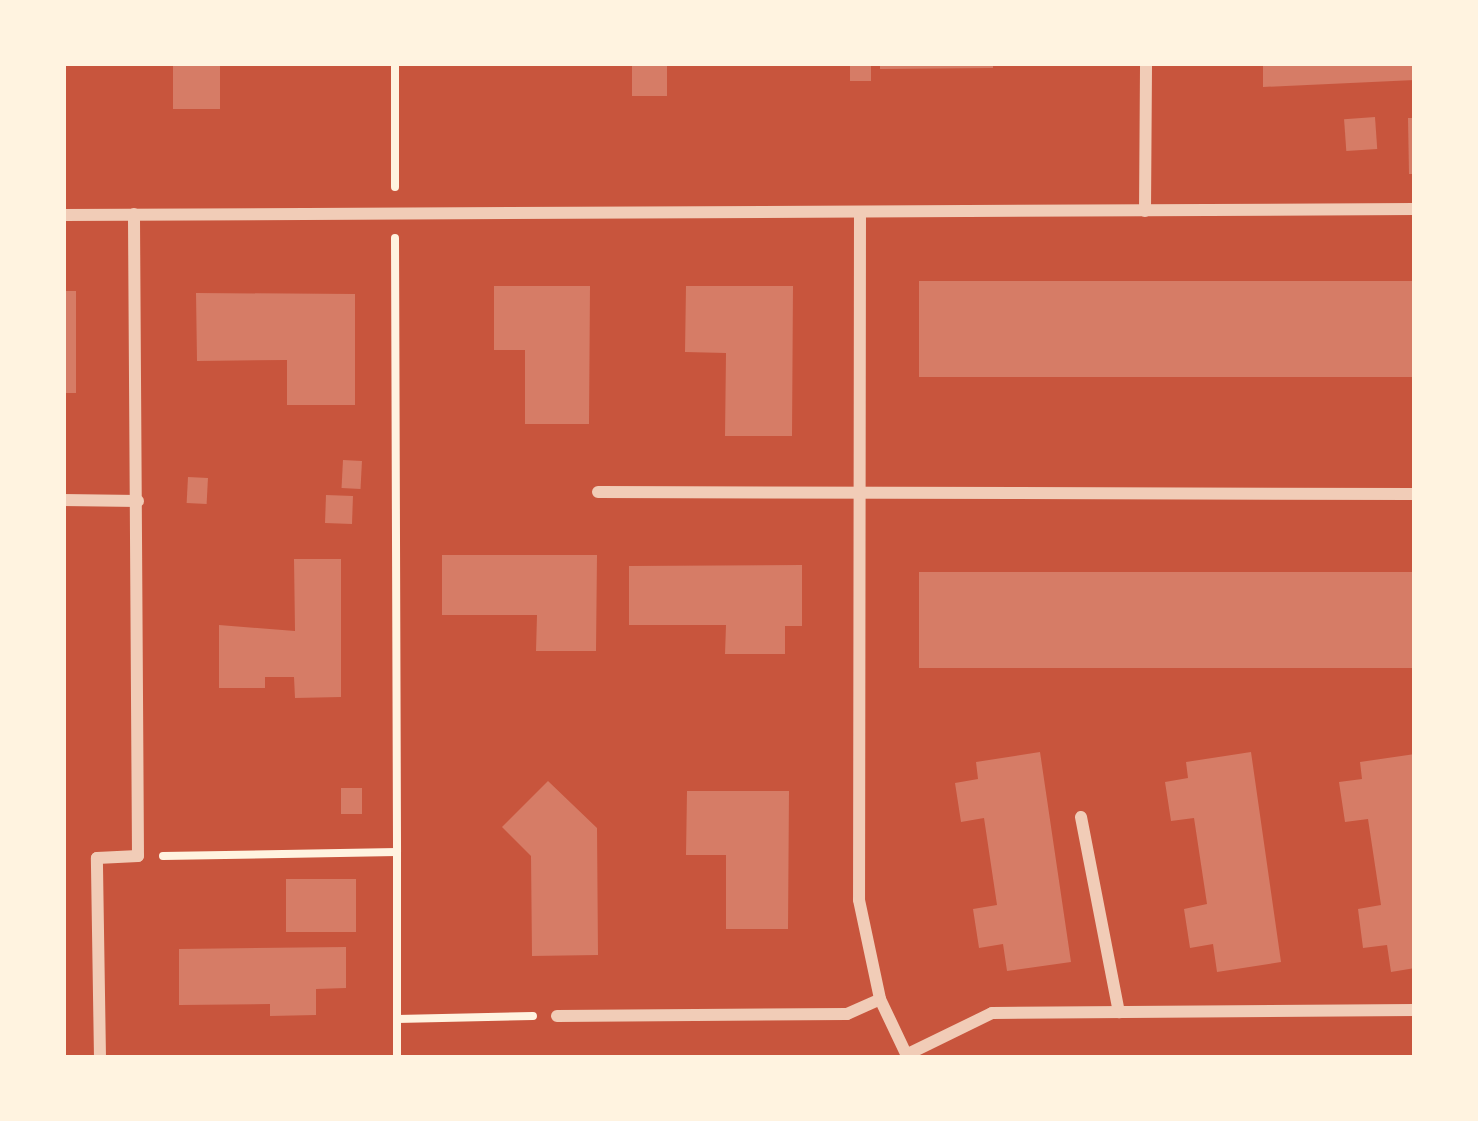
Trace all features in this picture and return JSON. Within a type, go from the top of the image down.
[{"type":"street","points":[[1145,211],[1146,63]]},
{"type":"street","points":[[63,215],[1415,209]]},
{"type":"street","points":[[860,213],[859,900],[880,999],[907,1057],[992,1013],[1415,1010]]},
{"type":"street","points":[[100,1058],[98,858],[138,856],[134,214]]},
{"type":"street","points":[[598,492],[1415,494]]},
{"type":"street","points":[[63,500],[138,501]]},
{"type":"street","points":[[1081,817],[1118,1012]]},
{"type":"street","points":[[557,1016],[847,1013],[880,999]]},
{"type":"path","points":[[395,63],[397,1058]]},
{"type":"path","points":[[138,856],[397,852]]},
{"type":"path","points":[[397,1019],[557,1016]]},
{"type":"building","points":[[173,63],[220,63],[220,109],[173,109]]},
{"type":"building","points":[[632,63],[667,63],[667,96],[632,96]]},
{"type":"building","points":[[850,63],[871,63],[871,81],[850,81]]},
{"type":"building","points":[[880,63],[993,63],[993,68],[880,69]]},
{"type":"building","points":[[1263,63],[1415,63],[1415,80],[1263,87]]},
{"type":"building","points":[[1375,117],[1377,149],[1346,151],[1344,119]]},
{"type":"building","points":[[1408,118],[1415,118],[1415,174],[1409,174]]},
{"type":"building","points":[[919,281],[1415,281],[1415,377],[919,377]]},
{"type":"building","points":[[494,286],[590,286],[589,424],[525,424],[525,350],[494,350]]},
{"type":"building","points":[[686,286],[793,286],[792,436],[725,436],[726,353],[685,352]]},
{"type":"building","points":[[63,291],[76,291],[76,393],[63,393]]},
{"type":"building","points":[[196,293],[355,294],[355,405],[287,405],[287,360],[197,361]]},
{"type":"building","points":[[343,460],[362,461],[361,489],[342,488]]},
{"type":"building","points":[[188,477],[208,478],[207,504],[187,503]]},
{"type":"building","points":[[326,495],[353,496],[352,524],[325,523]]},
{"type":"building","points":[[442,555],[597,555],[596,651],[536,651],[537,615],[442,615]]},
{"type":"building","points":[[294,559],[341,559],[341,697],[295,698],[294,677],[265,677],[265,688],[219,688],[219,625],[295,631]]},
{"type":"building","points":[[802,565],[802,626],[785,626],[785,654],[725,654],[726,625],[629,625],[629,566]]},
{"type":"building","points":[[919,572],[1415,572],[1415,668],[919,668]]},
{"type":"building","points":[[1040,752],[1071,962],[1007,971],[1003,944],[979,948],[973,909],[997,905],[984,818],[961,822],[955,783],[978,779],[976,762]]},
{"type":"building","points":[[1251,752],[1281,962],[1217,972],[1213,944],[1190,948],[1184,909],[1207,904],[1194,818],[1171,821],[1165,782],[1188,778],[1186,762]]},
{"type":"building","points":[[1415,754],[1415,968],[1391,972],[1387,945],[1363,948],[1358,909],[1381,905],[1368,819],[1345,822],[1339,782],[1362,779],[1360,762]]},
{"type":"building","points":[[548,781],[597,828],[598,955],[532,956],[531,856],[502,827]]},
{"type":"building","points":[[341,788],[362,788],[362,814],[341,814]]},
{"type":"building","points":[[687,791],[789,791],[788,929],[726,929],[726,855],[686,855]]},
{"type":"building","points":[[286,879],[356,879],[356,932],[286,932]]},
{"type":"building","points":[[346,947],[346,988],[316,989],[316,1015],[270,1016],[270,1004],[179,1005],[179,949]]}]
